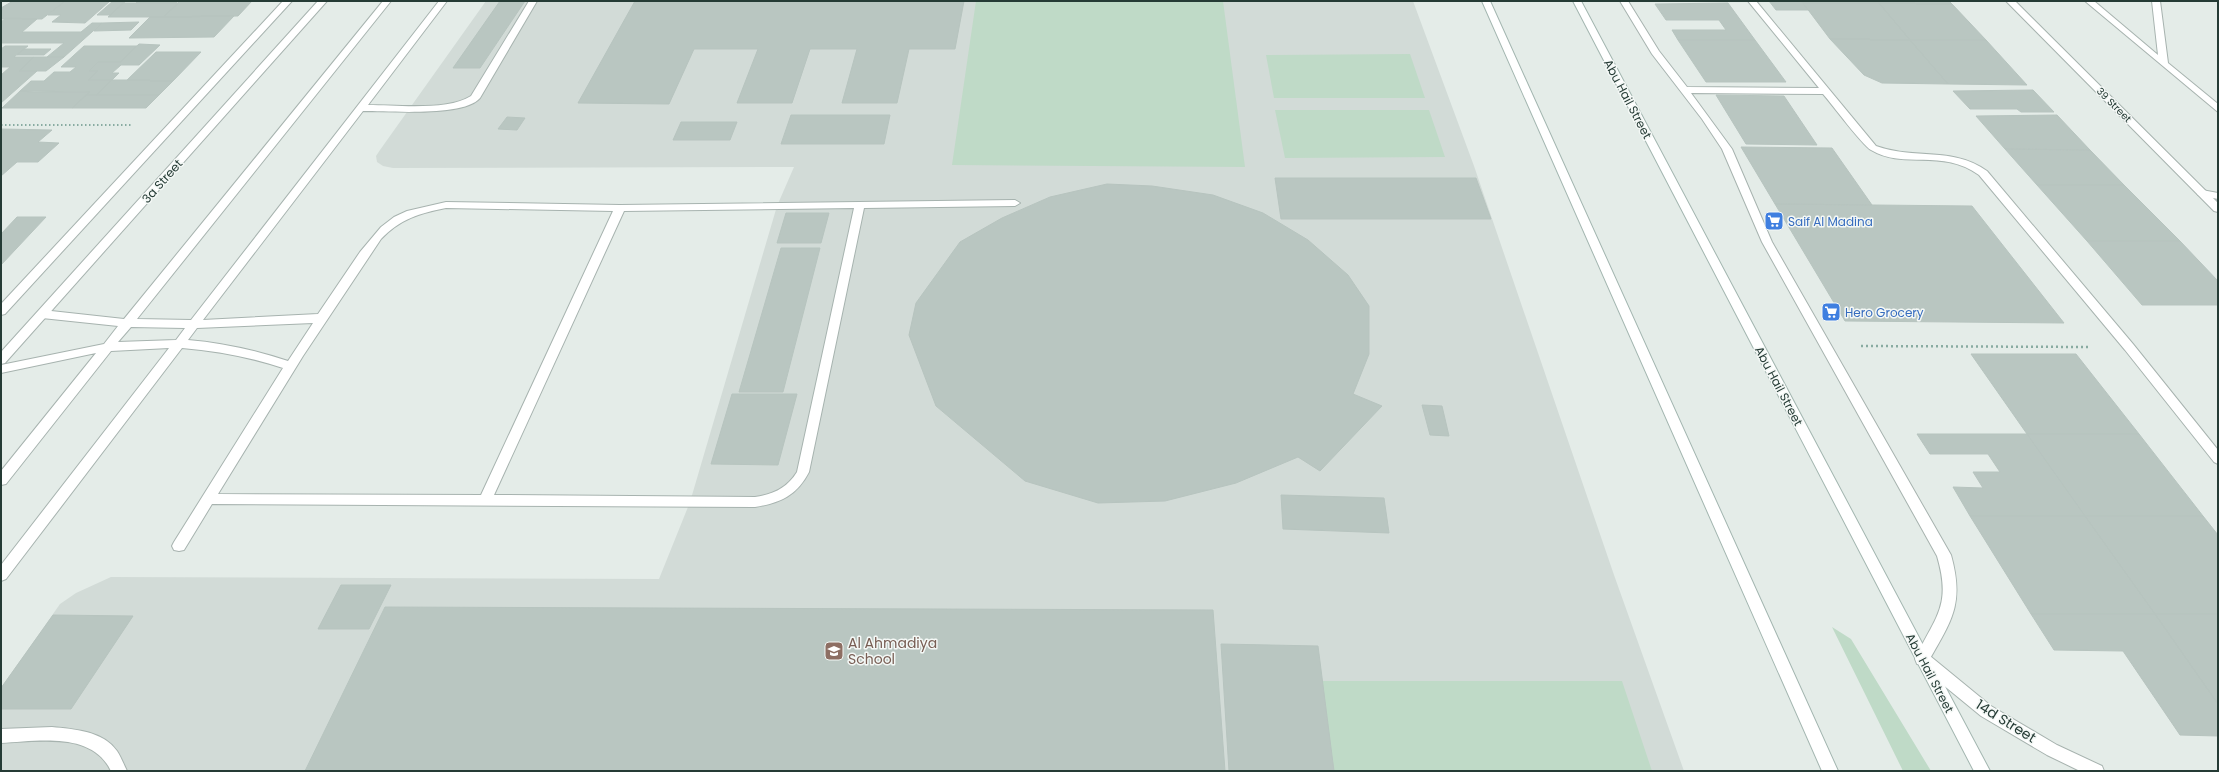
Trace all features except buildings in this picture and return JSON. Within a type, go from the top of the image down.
[{"type":"main road","points":[[1,311],[288,1]]},
{"type":"main road","name":"3a Street","points":[[1,360],[323,1]]},
{"type":"main road","points":[[1,480],[387,1]]},
{"type":"main road","points":[[1,575],[443,1]]},
{"type":"main road","points":[[361,108],[456,107],[467,103],[475,98],[533,1]]},
{"type":"main road","points":[[1486,1],[1830,771]]},
{"type":"main road","name":"Abu Hail Street","points":[[1577,1],[1982,771]]},
{"type":"main road","points":[[1624,1],[1656,54],[1697,104],[1727,149],[1739,173],[1759,226],[1944,555],[1951,575],[1953,595],[1948,613],[1922,659]]},
{"type":"main road","points":[[1752,1],[1824,91],[1873,148],[1891,155],[1955,159],[1976,167],[2129,347],[2218,460]]},
{"type":"main road","name":"39 Street","points":[[2010,1],[2218,209]]},
{"type":"main road","points":[[2089,1],[2218,109]]},
{"type":"main road","points":[[2156,1],[2164,64]]},
{"type":"main road","points":[[1684,90],[1824,91]]},
{"type":"main road","points":[[2202,193],[2218,196]]},
{"type":"main road","points":[[179,546],[291,366],[322,318],[379,236],[392,223],[410,214],[426,208],[446,205],[620,208],[1015,204]]},
{"type":"main road","points":[[208,499],[755,502],[771,500],[786,494],[797,484],[803,472],[860,205]]},
{"type":"main road","points":[[485,501],[620,208]]},
{"type":"main road","points":[[42,314],[128,323],[193,325],[278,322],[322,318]]},
{"type":"main road","points":[[1,369],[55,356],[109,347],[146,343],[180,343],[221,346],[251,352],[291,366]]},
{"type":"main road","name":"14d Street","points":[[1922,659],[1986,711],[2052,750],[2096,771]]},
{"type":"main road","points":[[1,736],[74,735],[99,743],[116,759],[119,771]]},
{"type":"path","points":[[1,125],[174,125]]},
{"type":"path","points":[[1827,346],[2129,347]]},
{"type":"shaded area","points":[[486,1],[1413,1],[1474,166],[1614,575],[1684,771],[1,771],[1,688],[60,604],[76,593],[111,577],[659,579],[690,502],[777,206],[794,167],[393,168],[383,166],[377,162],[376,156]]},
{"type":"green space","points":[[976,1],[1223,1],[1245,167],[952,165]]},
{"type":"green space","points":[[1410,54],[1425,98],[1274,98],[1266,55]]},
{"type":"green space","points":[[1275,110],[1429,110],[1445,157],[1285,158]]},
{"type":"green space","points":[[1832,627],[1851,639],[1931,771],[1903,771]]},
{"type":"green space","points":[[1321,681],[1622,681],[1652,771],[1334,771]]},
{"type":"place","name":"Saif Al Madina","points":[[1774,221]]},
{"type":"place","name":"Hero Grocery","points":[[1831,312]]},
{"type":"place","name":"Al Ahmadiya School","points":[[834,651]]}]
